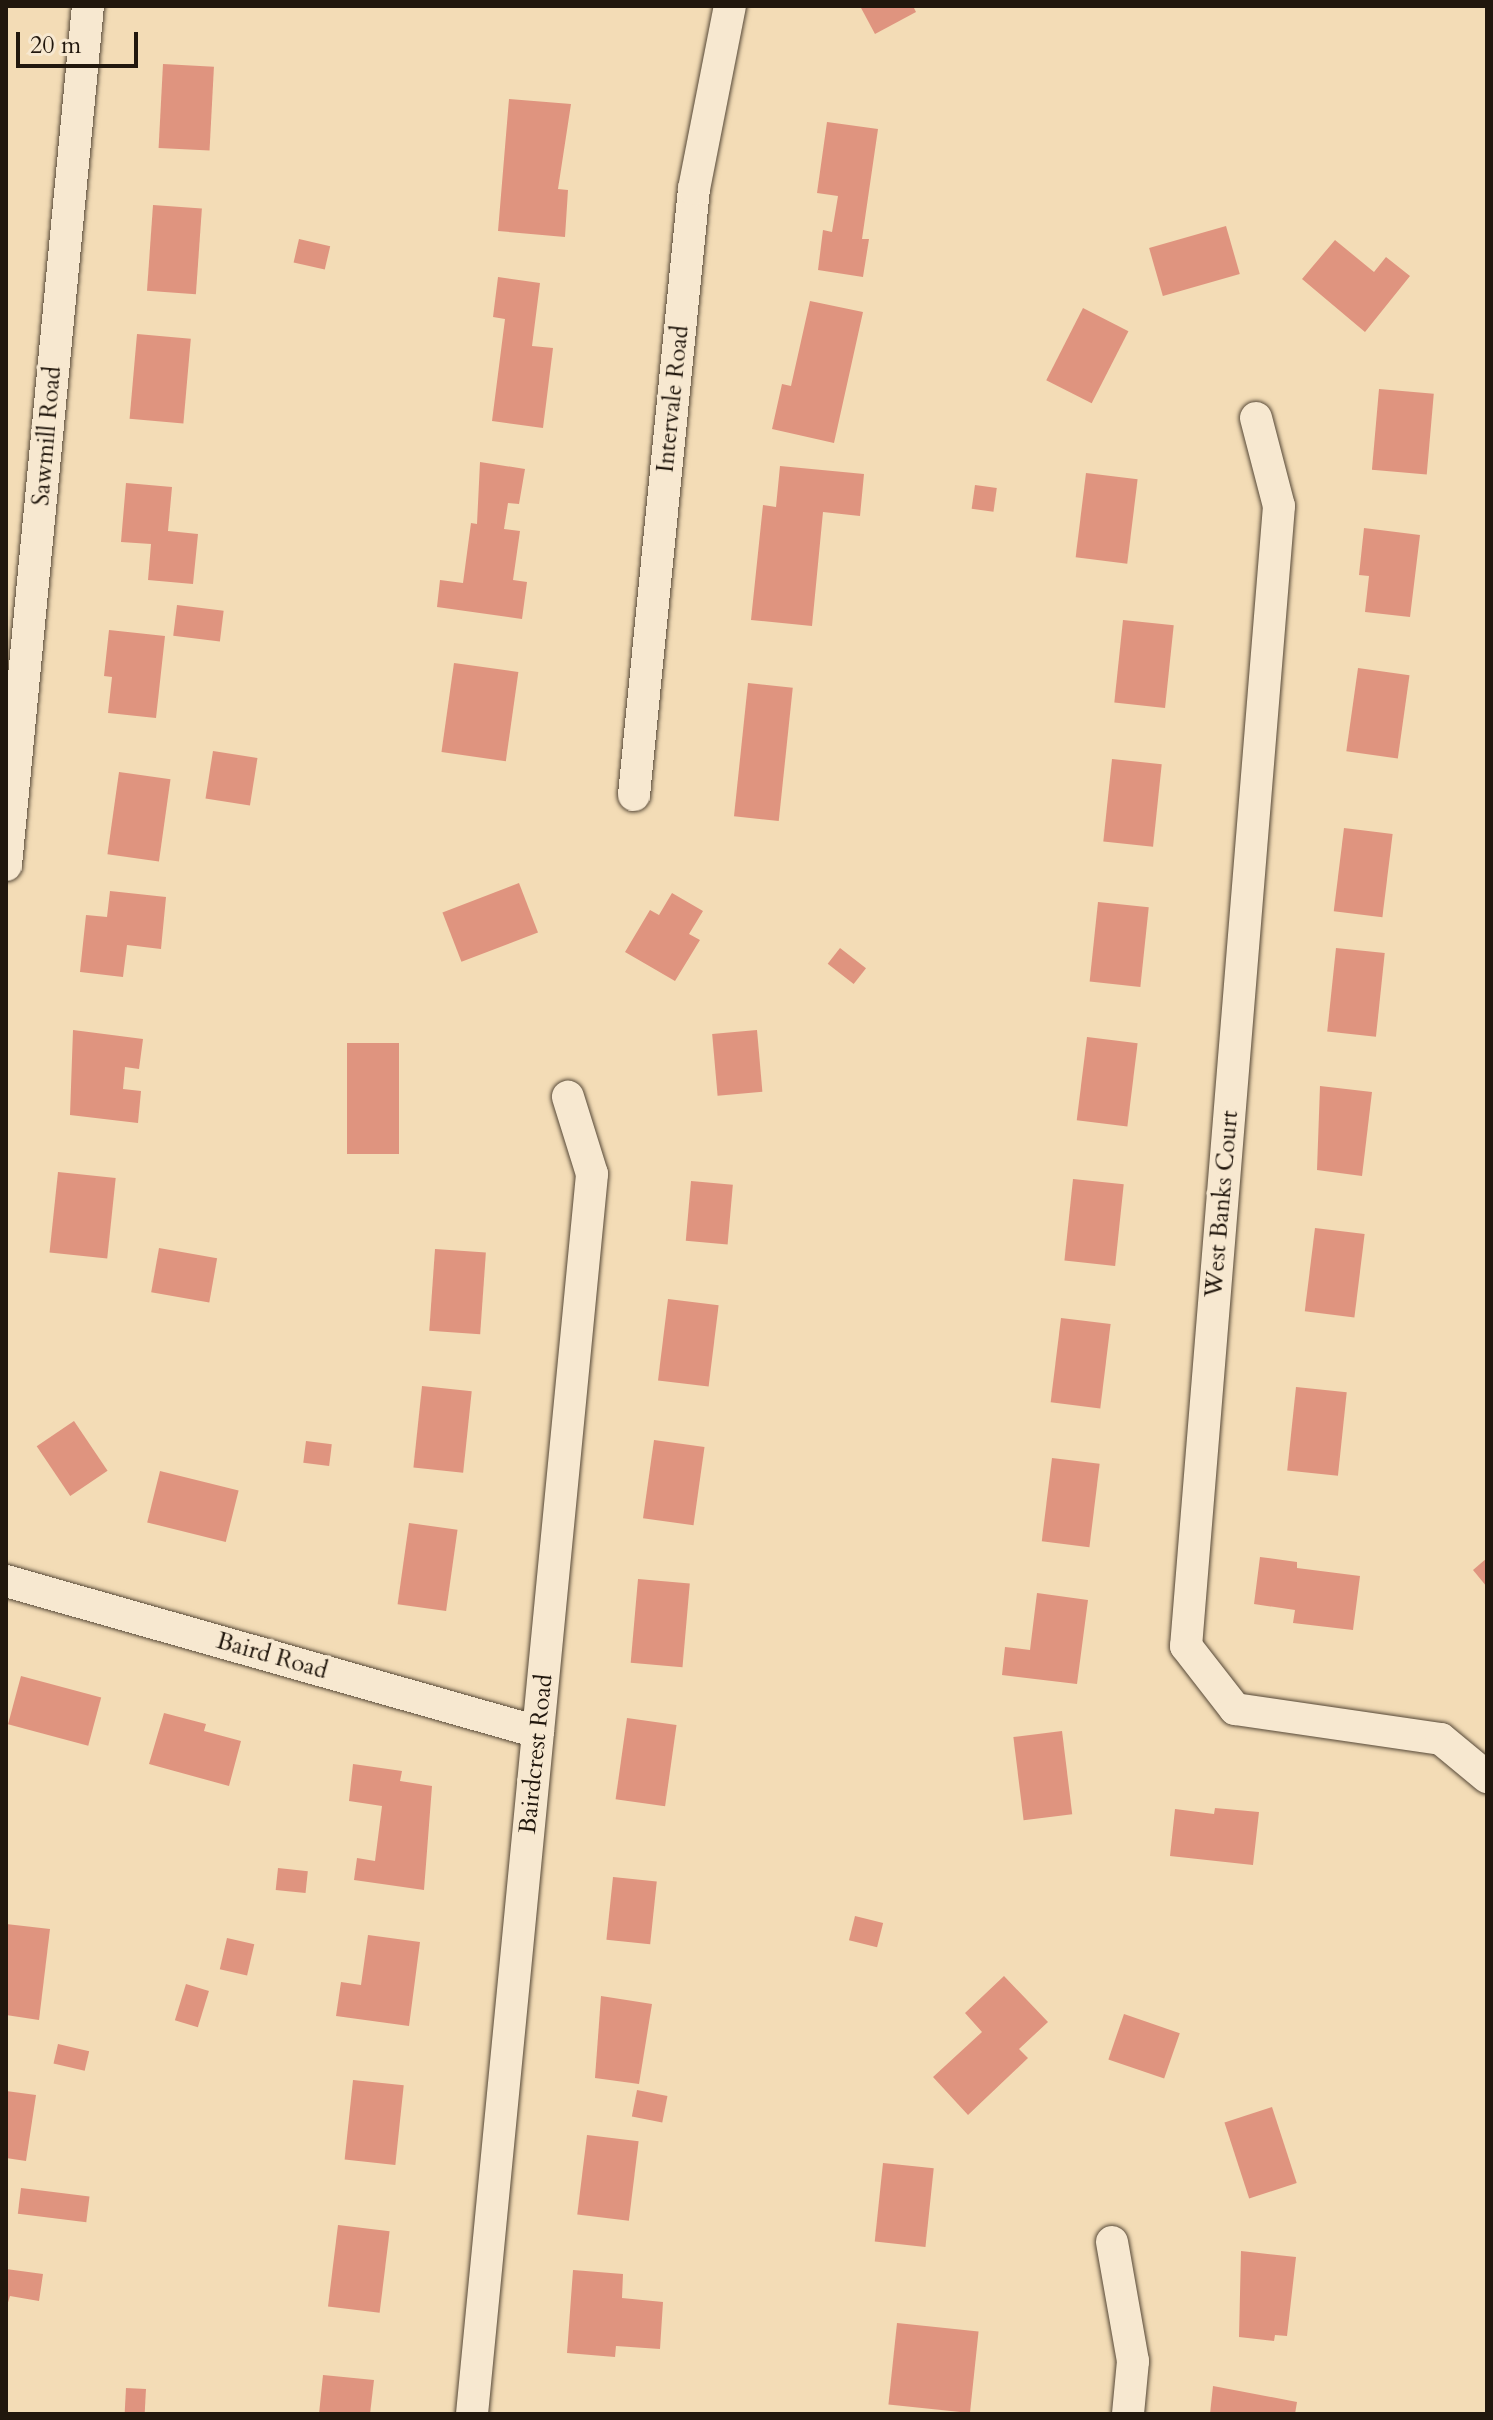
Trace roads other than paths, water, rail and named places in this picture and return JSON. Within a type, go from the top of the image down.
[{"type":"street","name":"Sawmill Road","points":[[6,865],[88,6]]},
{"type":"street","name":"Intervale Road","points":[[634,795],[694,189],[730,6]]},
{"type":"street","name":"West Banks Court","points":[[1256,418],[1279,506],[1186,1646],[1235,1709],[1441,1739],[1487,1777]]},
{"type":"street","name":"Bairdcrest Road","points":[[472,2414],[592,1174],[568,1097]]},
{"type":"street","name":"Baird Road","points":[[6,1581],[538,1732]]},
{"type":"street","points":[[1112,2242],[1133,2361],[1128,2414]]}]
